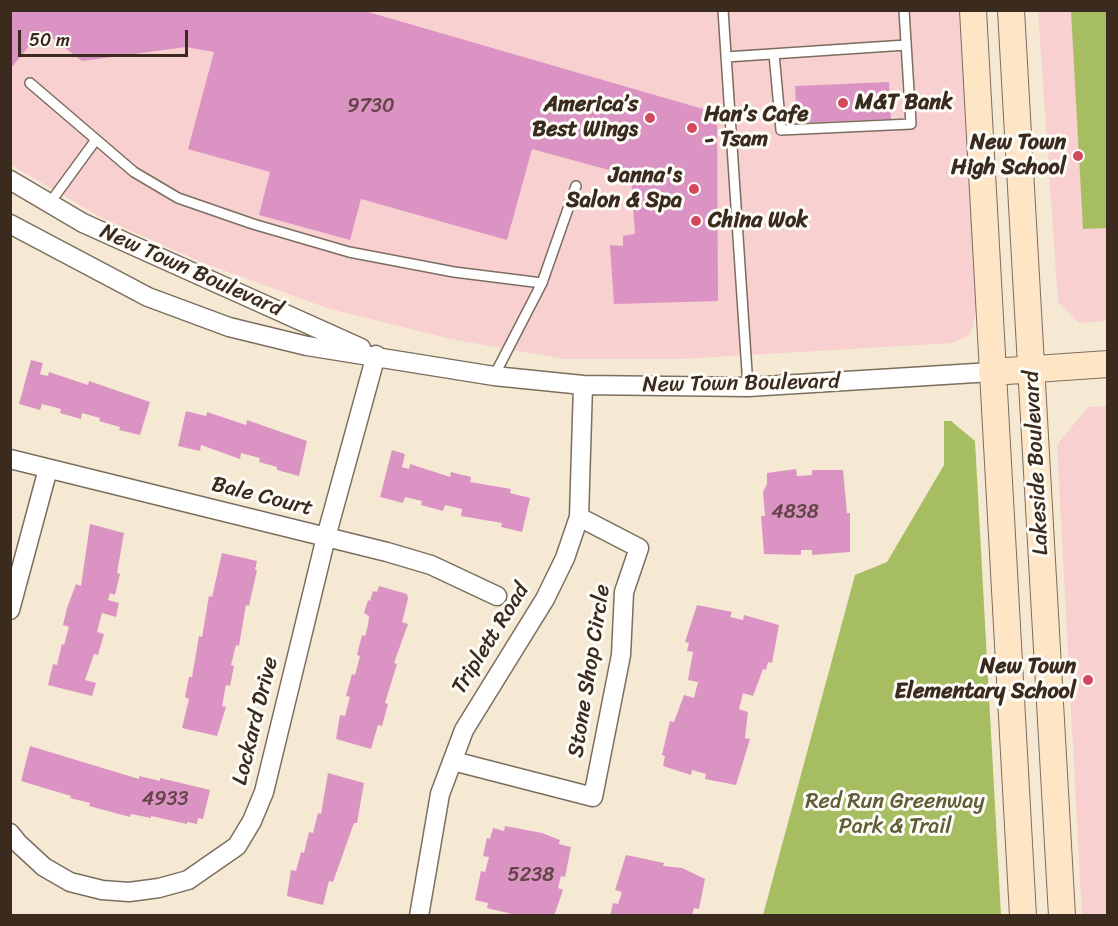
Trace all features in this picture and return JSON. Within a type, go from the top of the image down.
[{"type":"main road","name":"Lakeside Boulevard","points":[[972,10],[1023,915]]},
{"type":"main road","name":"Lakeside Boulevard","points":[[1011,10],[1062,915]]},
{"type":"main road","name":"New Town Boulevard","points":[[992,372],[1107,364]]},
{"type":"street","name":"New Town Boulevard","points":[[10,180],[49,204],[171,264],[316,326],[376,355]]},
{"type":"street","name":"New Town Boulevard","points":[[10,224],[148,297],[229,327],[307,346],[376,355],[494,376],[583,385],[748,387],[992,372]]},
{"type":"street","name":"Lockard Drive","points":[[10,833],[44,867],[70,882],[102,890],[129,892],[159,888],[188,880],[237,846],[252,821],[264,792],[326,537],[376,355]]},
{"type":"street","name":"Triplett Road","points":[[419,915],[440,794],[464,730],[481,699],[545,599],[565,558],[579,517],[583,385]]},
{"type":"street","name":"Bale Court","points":[[10,459],[431,565],[497,596]]},
{"type":"street","points":[[10,610],[48,469]]},
{"type":"street","name":"Stone Shop Circle","points":[[453,761],[593,797],[621,655],[624,592],[639,549],[579,517]]},
{"type":"lane","points":[[723,10],[748,387]]},
{"type":"lane","points":[[774,54],[781,130],[911,124],[904,10]]},
{"type":"lane","points":[[726,57],[906,45]]},
{"type":"lane","points":[[30,83],[134,172],[178,198],[253,224],[349,252],[454,272],[542,283]]},
{"type":"lane","points":[[49,204],[96,141]]},
{"type":"lane","points":[[494,376],[542,283],[576,186]]},
{"type":"shaded area","points":[[11,11],[960,11],[976,310],[973,327],[969,335],[953,343],[680,359],[563,359],[451,339],[330,309],[206,264],[104,219],[11,165]]},
{"type":"shaded area","name":"New Town High School","points":[[1038,11],[1107,11],[1107,321],[1079,323],[1058,302]]},
{"type":"shaded area","name":"New Town Elementary School","points":[[1107,406],[1107,915],[1082,916],[1057,445],[1088,407]]},
{"type":"green space","points":[[1071,11],[1107,11],[1107,228],[1083,229]]},
{"type":"green space","name":"Red Run Greenway Park & Trail","points":[[944,421],[951,421],[975,441],[1001,915],[763,915],[855,575],[887,562],[944,465]]},
{"type":"building","points":[[10,10],[361,10],[717,113],[718,301],[614,304],[610,245],[623,246],[623,236],[635,234],[631,176],[532,149],[507,240],[361,199],[350,240],[259,215],[270,172],[188,149],[214,52],[186,47],[82,61],[54,39],[35,39],[10,69]]},
{"type":"building","name":"M&T Bank","points":[[889,82],[891,119],[797,123],[795,86]]},
{"type":"building","points":[[31,360],[43,363],[40,374],[48,376],[49,372],[88,385],[89,381],[150,402],[140,435],[119,430],[120,427],[82,413],[81,419],[60,413],[61,409],[42,404],[40,410],[19,404]]},
{"type":"building","points":[[186,411],[206,416],[207,412],[246,425],[247,420],[307,441],[299,476],[277,470],[277,467],[259,462],[260,458],[241,453],[240,459],[201,445],[200,451],[178,446]]},
{"type":"building","points":[[392,450],[405,454],[402,467],[409,469],[410,464],[450,477],[451,472],[471,477],[470,482],[511,489],[510,493],[530,498],[522,532],[501,527],[502,523],[461,516],[462,509],[445,505],[443,511],[421,505],[422,501],[405,497],[403,503],[380,497]]},
{"type":"building","points":[[796,469],[797,476],[812,475],[812,470],[843,470],[847,513],[850,513],[850,552],[812,555],[812,550],[801,550],[801,555],[764,554],[761,516],[765,516],[763,492],[767,484],[767,473]]},
{"type":"building","points":[[90,524],[124,533],[117,573],[120,574],[115,595],[110,593],[108,600],[119,603],[116,617],[102,613],[97,632],[104,634],[98,655],[94,654],[85,680],[96,683],[92,696],[48,685],[53,664],[57,665],[69,627],[63,625],[67,608],[76,584],[81,586]]},
{"type":"building","points":[[222,553],[257,561],[255,570],[257,570],[249,606],[246,605],[239,646],[236,645],[231,665],[234,666],[230,686],[226,685],[222,706],[226,707],[217,736],[182,728],[189,699],[185,697],[189,677],[192,677],[199,636],[202,637],[209,596],[212,597]]},
{"type":"building","points":[[379,586],[407,594],[408,599],[402,622],[408,624],[394,663],[397,664],[385,703],[388,704],[382,726],[378,725],[371,749],[336,739],[340,715],[345,716],[350,697],[346,696],[360,656],[357,655],[362,635],[365,636],[368,625],[369,616],[364,613],[373,591],[377,592]]},
{"type":"building","points":[[697,605],[732,612],[730,617],[743,620],[744,615],[779,625],[772,663],[768,662],[766,670],[763,669],[753,696],[743,693],[739,709],[748,712],[745,738],[750,739],[736,785],[705,779],[706,774],[692,770],[691,775],[663,766],[665,756],[662,755],[670,721],[674,722],[684,695],[694,698],[698,682],[688,680],[693,652],[687,651],[689,643],[685,642]]},
{"type":"building","points":[[30,746],[139,779],[139,776],[160,781],[160,778],[210,790],[203,819],[198,818],[197,824],[187,822],[187,824],[151,816],[151,818],[131,814],[130,817],[89,806],[90,803],[70,798],[71,796],[21,781]]},
{"type":"building","points":[[328,773],[364,783],[357,823],[354,823],[333,882],[329,881],[323,905],[287,896],[291,870],[296,871],[301,852],[304,853],[309,832],[313,833],[318,813],[321,814]]},
{"type":"building","points":[[505,826],[542,833],[560,840],[559,844],[571,847],[565,877],[561,876],[558,888],[563,890],[554,916],[520,916],[487,908],[488,903],[475,900],[481,871],[485,872],[489,857],[483,856],[487,838],[490,839],[493,828],[504,831]]},
{"type":"building","points":[[626,855],[664,863],[663,866],[682,868],[705,879],[699,909],[694,908],[692,916],[610,916],[613,903],[618,904],[622,892],[615,890]]},
{"type":"place","name":"M&T Bank","points":[[843,103]]},
{"type":"place","name":"America’s Best Wings","points":[[650,118]]},
{"type":"place","name":"Han’s Cafe - Tsam","points":[[692,128]]},
{"type":"place","name":"New Town High School","points":[[1078,156]]},
{"type":"place","name":"Janna's Salon & Spa","points":[[694,189]]},
{"type":"place","name":"China Wok","points":[[696,221]]},
{"type":"place","name":"New Town Elementary School","points":[[1088,680]]}]
